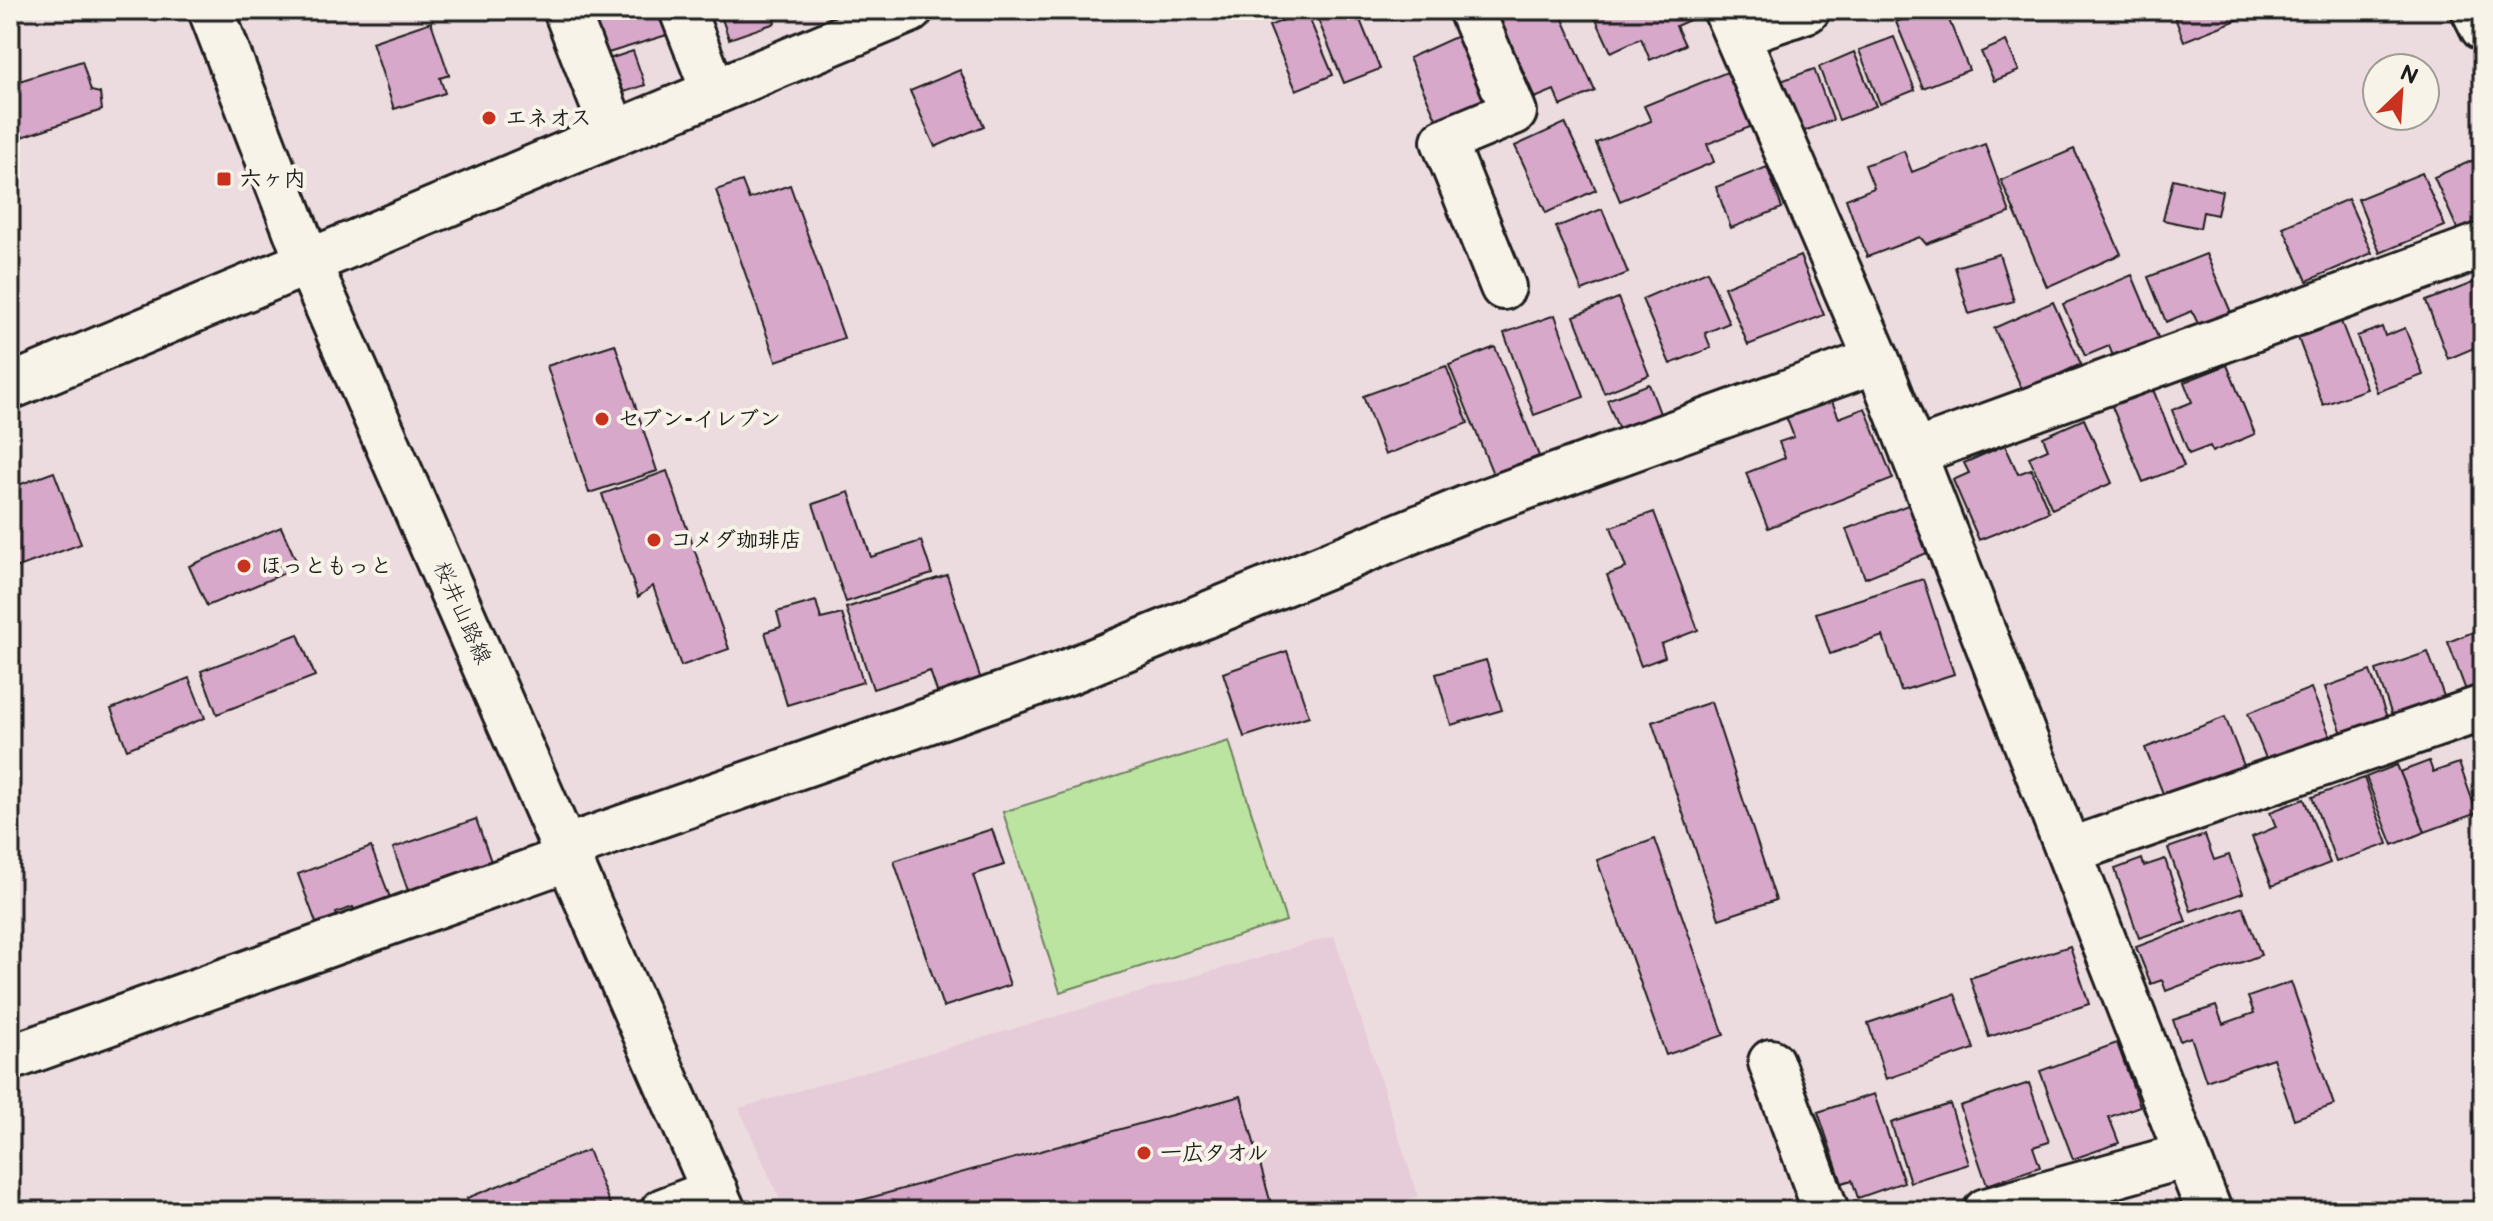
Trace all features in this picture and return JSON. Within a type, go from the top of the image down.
[{"type":"street","name":"桜井山路線","points":[[211,10],[308,262],[719,1201]]},
{"type":"street","points":[[566,10],[614,133]]},
{"type":"street","points":[[682,10],[714,92]]},
{"type":"street","points":[[10,387],[910,10]]},
{"type":"street","points":[[1471,10],[1514,112],[1444,141],[1503,287]]},
{"type":"street","points":[[1807,10],[1732,22],[1877,360],[2209,1211]]},
{"type":"street","points":[[2474,10],[2483,28]]},
{"type":"street","points":[[1913,453],[2483,245]]},
{"type":"street","points":[[10,1058],[1065,673],[1467,508],[1877,360]]},
{"type":"street","points":[[2069,851],[2483,708]]},
{"type":"street","points":[[1771,1062],[1826,1211]]},
{"type":"street","points":[[1986,1211],[2187,1155]]},
{"type":"street","points":[[663,1211],[719,1201]]},
{"type":"shaded area","points":[[1334,936],[1418,1196],[1376,1211],[785,1211],[739,1108]]},
{"type":"green space","points":[[1229,741],[1286,921],[1060,992],[1003,812]]},
{"type":"building","points":[[580,10],[662,10],[670,34],[595,57]]},
{"type":"building","points":[[719,10],[771,10],[775,23],[729,39]]},
{"type":"building","points":[[1314,10],[1356,10],[1380,69],[1344,83]]},
{"type":"building","points":[[1388,10],[1417,10],[1392,20]]},
{"type":"building","points":[[1496,10],[1559,10],[1595,91],[1561,106],[1554,90],[1535,98]]},
{"type":"building","points":[[1599,10],[1690,10],[1694,18],[1676,26],[1685,45],[1650,60],[1641,38],[1611,52],[1593,13]]},
{"type":"building","points":[[1925,10],[1945,10],[1969,70],[1923,88],[1896,22]]},
{"type":"building","points":[[2172,10],[2238,10],[2242,18],[2184,41]]},
{"type":"building","points":[[1306,11],[1333,75],[1296,90],[1269,26]]},
{"type":"building","points":[[431,22],[449,75],[440,78],[445,93],[394,109],[372,42]]},
{"type":"building","points":[[1462,34],[1492,98],[1438,123],[1409,58]]},
{"type":"building","points":[[1894,37],[1915,90],[1880,104],[1859,50]]},
{"type":"building","points":[[2006,41],[2019,71],[1994,81],[1981,52]]},
{"type":"building","points":[[633,51],[645,85],[612,96],[600,62]]},
{"type":"building","points":[[1854,52],[1876,106],[1839,120],[1819,67]]},
{"type":"building","points":[[82,61],[91,91],[100,93],[102,110],[10,141],[10,84]]},
{"type":"building","points":[[1814,69],[1833,120],[1797,134],[1778,82]]},
{"type":"building","points":[[960,70],[984,126],[935,147],[910,91]]},
{"type":"building","points":[[1732,70],[1755,125],[1707,144],[1714,162],[1620,201],[1596,143],[1651,121],[1644,106]]},
{"type":"building","points":[[1565,123],[1596,190],[1546,213],[1515,146]]},
{"type":"building","points":[[1985,144],[2010,213],[1926,244],[1920,237],[1867,257],[1846,199],[1874,188],[1865,165],[1904,151],[1912,172]]},
{"type":"building","points":[[2074,149],[2121,254],[2047,287],[2001,180]]},
{"type":"building","points":[[2483,156],[2483,225],[2460,235],[2434,177]]},
{"type":"building","points":[[1767,167],[1782,208],[1731,228],[1716,187]]},
{"type":"building","points":[[2422,173],[2445,226],[2380,253],[2358,199]]},
{"type":"building","points":[[2173,179],[2222,191],[2217,215],[2203,212],[2200,228],[2163,220]]},
{"type":"building","points":[[742,181],[749,199],[790,185],[844,338],[776,361],[716,190]]},
{"type":"building","points":[[2348,199],[2372,253],[2307,281],[2283,227]]},
{"type":"building","points":[[1602,209],[1628,273],[1582,291],[1556,227]]},
{"type":"building","points":[[1999,254],[2014,301],[1969,314],[1955,267]]},
{"type":"building","points":[[2206,254],[2233,317],[2201,330],[2192,311],[2166,322],[2148,277]]},
{"type":"building","points":[[1800,256],[1824,315],[1748,345],[1724,287]]},
{"type":"building","points":[[1707,271],[1729,323],[1705,333],[1711,348],[1670,364],[1642,299]]},
{"type":"building","points":[[2132,275],[2162,347],[2117,366],[2109,346],[2085,356],[2063,304]]},
{"type":"building","points":[[2483,279],[2483,340],[2473,344],[2474,348],[2448,359],[2426,301]]},
{"type":"building","points":[[1618,298],[1649,375],[1604,393],[1574,316]]},
{"type":"building","points":[[2053,302],[2081,364],[2023,391],[1994,328]]},
{"type":"building","points":[[1555,315],[1584,397],[1534,415],[1504,333]]},
{"type":"building","points":[[2340,319],[2367,389],[2323,405],[2297,335]]},
{"type":"building","points":[[2382,327],[2385,336],[2405,328],[2423,375],[2377,392],[2357,336]]},
{"type":"building","name":"セブン-イレブン","points":[[615,344],[657,471],[589,493],[547,366]]},
{"type":"building","points":[[1495,347],[1539,456],[1493,474],[1449,365]]},
{"type":"building","points":[[2227,365],[2255,434],[2212,452],[2210,446],[2189,454],[2172,410],[2192,402],[2184,382]]},
{"type":"building","points":[[1446,366],[1468,423],[1385,455],[1363,396]]},
{"type":"building","points":[[1649,384],[1662,419],[1621,435],[1607,400]]},
{"type":"building","points":[[2152,387],[2184,466],[2143,482],[2111,404]]},
{"type":"building","points":[[1830,397],[1839,418],[1865,408],[1893,479],[1768,528],[1746,473],[1785,458],[1779,442],[1794,437],[1785,414]]},
{"type":"building","points":[[2084,419],[2112,483],[2052,509],[2029,457],[2048,449],[2043,437]]},
{"type":"building","points":[[2005,445],[2018,474],[2031,469],[2049,512],[1979,540],[1953,480],[1969,473],[1964,463]]},
{"type":"building","name":"コメダ珈琲店","points":[[667,471],[729,649],[681,666],[653,586],[638,597],[602,494]]},
{"type":"building","points":[[54,472],[81,544],[10,570],[10,488]]},
{"type":"building","points":[[849,492],[871,557],[921,541],[932,574],[846,602],[813,504]]},
{"type":"building","points":[[1913,503],[1932,551],[1865,578],[1846,529]]},
{"type":"building","points":[[1654,512],[1698,630],[1661,644],[1665,657],[1641,666],[1607,575],[1626,568],[1611,527]]},
{"type":"building","name":"ほっともっと","points":[[281,527],[299,567],[207,606],[189,566]]},
{"type":"building","points":[[947,575],[983,686],[940,700],[930,671],[873,689],[846,608]]},
{"type":"building","points":[[1923,579],[1954,674],[1901,691],[1883,636],[1830,654],[1816,613]]},
{"type":"building","points":[[816,601],[821,619],[842,614],[863,682],[787,705],[765,632],[781,627],[777,612]]},
{"type":"building","points":[[2483,628],[2483,699],[2471,704],[2448,642]]},
{"type":"building","points":[[298,634],[315,676],[217,714],[201,671]]},
{"type":"building","points":[[1287,651],[1309,716],[1244,737],[1223,673]]},
{"type":"building","points":[[2428,652],[2446,702],[2394,721],[2376,670]]},
{"type":"building","points":[[1486,660],[1502,710],[1451,725],[1436,674]]},
{"type":"building","points":[[2370,671],[2392,731],[2347,747],[2325,687]]},
{"type":"building","points":[[189,678],[205,718],[127,749],[111,709]]},
{"type":"building","points":[[2311,688],[2334,746],[2271,771],[2248,713]]},
{"type":"building","points":[[1711,702],[1776,900],[1719,919],[1652,722]]},
{"type":"building","points":[[2225,717],[2246,771],[2166,801],[2145,748]]},
{"type":"building","points":[[2429,761],[2433,772],[2459,763],[2477,813],[2425,832],[2400,772]]},
{"type":"building","points":[[2397,765],[2425,832],[2393,845],[2366,777]]},
{"type":"building","points":[[2364,778],[2388,844],[2336,862],[2312,797]]},
{"type":"building","points":[[2304,799],[2330,863],[2272,886],[2252,837],[2276,827],[2270,812]]},
{"type":"building","points":[[476,819],[495,873],[412,902],[393,848]]},
{"type":"building","points":[[992,829],[1004,865],[973,875],[1010,985],[943,1007],[894,861]]},
{"type":"building","points":[[2205,835],[2214,860],[2229,855],[2243,893],[2191,911],[2168,848]]},
{"type":"building","points":[[1655,839],[1724,1035],[1666,1055],[1597,860]]},
{"type":"building","points":[[371,847],[392,903],[357,916],[353,907],[336,913],[339,921],[318,928],[298,874]]},
{"type":"building","points":[[2142,859],[2144,866],[2165,859],[2186,922],[2139,938],[2115,869]]},
{"type":"building","points":[[2243,907],[2261,955],[2166,991],[2162,980],[2151,984],[2136,947]]},
{"type":"building","points":[[2070,946],[2089,1004],[1989,1037],[1970,978]]},
{"type":"building","points":[[2291,982],[2334,1105],[2294,1119],[2273,1058],[2206,1081],[2191,1037],[2180,1041],[2173,1020],[2216,1006],[2223,1024],[2254,1013],[2248,997]]},
{"type":"building","points":[[1955,994],[1974,1049],[1886,1079],[1868,1023]]},
{"type":"building","points":[[2117,1043],[2140,1106],[2109,1117],[2119,1143],[2073,1159],[2040,1071]]},
{"type":"building","points":[[2029,1083],[2049,1142],[2033,1147],[2040,1167],[1987,1185],[1960,1106]]},
{"type":"building","points":[[1874,1094],[1904,1182],[1858,1198],[1852,1180],[1842,1183],[1818,1112]]},
{"type":"building","name":"一広タオル","points":[[1241,1096],[1273,1211],[822,1211]]},
{"type":"building","points":[[1950,1104],[1969,1164],[1910,1182],[1891,1123]]},
{"type":"building","points":[[588,1150],[611,1207],[600,1211],[472,1211],[467,1198]]},
{"type":"place","name":"エネオス","points":[[489,118]]},
{"type":"place","name":"六ヶ内","points":[[224,179]]},
{"type":"place","name":"セブン-イレブン","points":[[602,419]]},
{"type":"place","name":"コメダ珈琲店","points":[[654,540]]},
{"type":"place","name":"ほっともっと","points":[[244,566]]},
{"type":"place","name":"一広タオル","points":[[1144,1153]]}]
